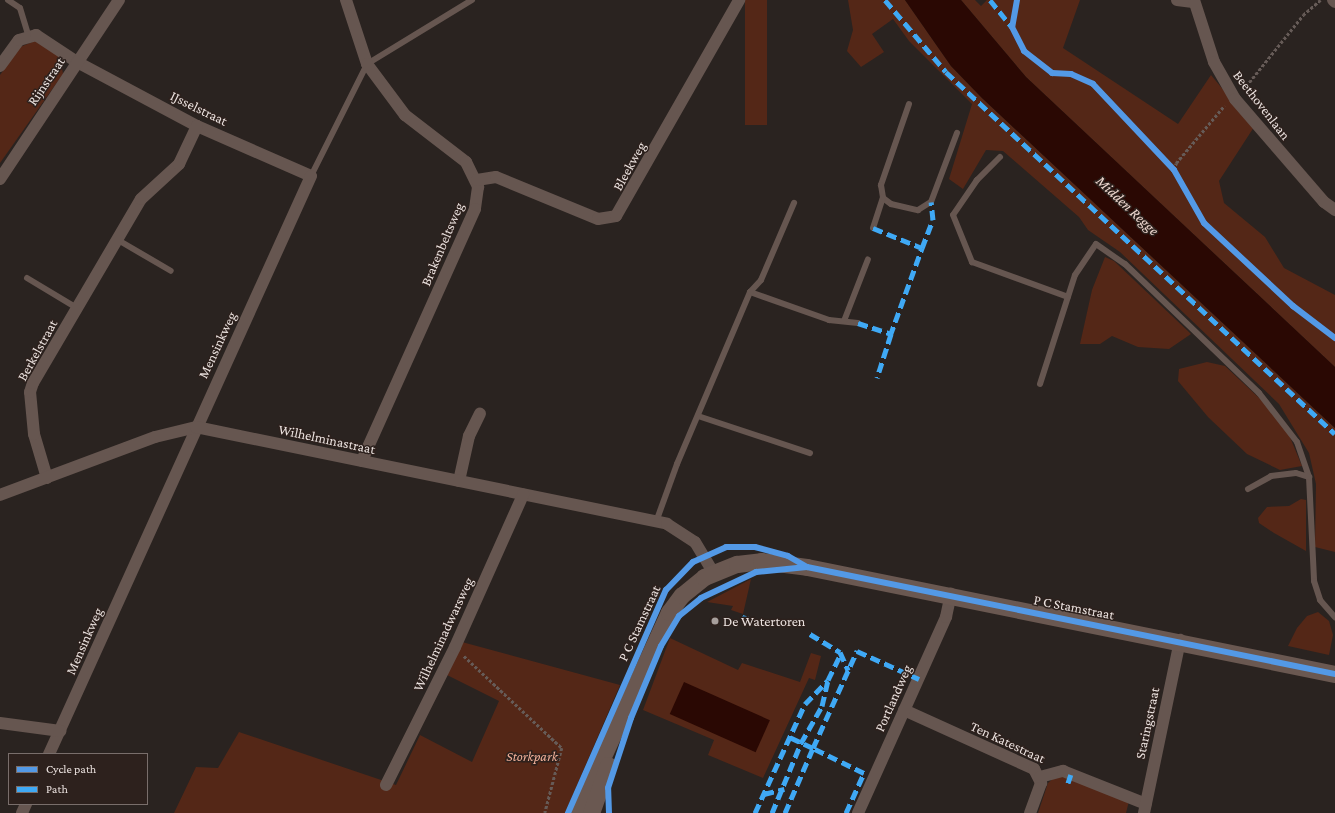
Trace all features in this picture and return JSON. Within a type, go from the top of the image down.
[{"type":"street","name":"Rijnstraat","points":[[0,179],[118,0]]},
{"type":"street","points":[[346,0],[367,64],[405,115],[460,156],[477,180]]},
{"type":"street","name":"Bleekweg","points":[[477,180],[496,178],[598,219],[616,216],[739,0]]},
{"type":"street","name":"Beethovenlaan","points":[[1177,0],[1193,1],[1214,62],[1234,99],[1324,202],[1335,210]]},
{"type":"street","name":"IJsselstraat","points":[[28,35],[41,37],[76,62],[197,126],[311,176]]},
{"type":"street","points":[[0,66],[16,43],[28,35]]},
{"type":"street","name":"Berkelstraat","points":[[47,478],[34,434],[30,392],[77,308],[143,196],[179,164],[197,126]]},
{"type":"street","name":"Mensinkweg","points":[[49,753],[311,176]]},
{"type":"street","name":"Brakenbeltsweg","points":[[362,461],[475,210],[477,180]]},
{"type":"street","points":[[459,481],[469,436],[480,413]]},
{"type":"street","name":"Wilhelminastraat","points":[[0,495],[155,437],[196,427],[656,522],[685,533],[713,572]]},
{"type":"street","name":"Wilhelminadwarsweg","points":[[386,785],[454,647],[523,495]]},
{"type":"street","name":"P C Stamstraat","points":[[577,813],[609,749],[661,625],[682,594],[713,572],[761,561],[951,594],[1180,640],[1335,674]]},
{"type":"street","name":"Portlandweg","points":[[858,813],[946,617],[951,594]]},
{"type":"street","name":"Staringstraat","points":[[1145,808],[1180,640]]},
{"type":"street","name":"Ten Katestraat","points":[[904,710],[1029,766],[1040,777],[1063,771],[1145,808]]},
{"type":"street","points":[[0,723],[60,731]]},
{"type":"street","name":"P C Stamstraat","points":[[591,813],[608,764],[609,749]]},
{"type":"street","points":[[1030,813],[1039,793],[1040,777]]},
{"type":"lane","points":[[8,0],[20,8],[28,35]]},
{"type":"lane","points":[[367,64],[472,0]]},
{"type":"lane","name":"Mensinkweg","points":[[311,176],[367,64]]},
{"type":"lane","points":[[873,228],[883,198],[881,185],[908,104]]},
{"type":"lane","points":[[883,198],[905,209],[926,208],[939,186],[957,133]]},
{"type":"lane","points":[[1000,157],[978,180],[953,215],[972,262],[1068,297]]},
{"type":"lane","points":[[656,522],[677,464],[750,292],[761,280],[794,203]]},
{"type":"lane","points":[[118,240],[170,271]]},
{"type":"lane","points":[[1040,384],[1068,297],[1082,261],[1096,244],[1114,256],[1259,393],[1297,442],[1310,477],[1314,581],[1320,600],[1335,617]]},
{"type":"lane","points":[[844,322],[868,259]]},
{"type":"lane","points":[[27,278],[77,308]]},
{"type":"lane","points":[[750,292],[829,320],[858,323]]},
{"type":"lane","points":[[698,416],[810,453]]},
{"type":"lane","points":[[1248,489],[1271,476],[1296,473],[1310,477]]},
{"type":"path","points":[[1017,0],[1012,27],[1024,51],[1052,73],[1071,74],[1093,84],[1174,170],[1204,223],[1298,311],[1335,338]]},
{"type":"path","points":[[1174,170],[1176,163],[1199,140],[1218,111],[1234,99],[1263,69],[1303,15],[1321,0]]},
{"type":"path","points":[[1167,163],[1176,163]]},
{"type":"path","points":[[454,647],[562,748],[544,813]]},
{"type":"green space","points":[[745,0],[767,0],[767,125],[745,125]]},
{"type":"green space","points":[[848,0],[905,0],[951,66],[982,98],[1335,428],[1335,552],[1315,547],[1316,484],[1309,453],[1279,404],[1120,252],[1088,230],[1079,217],[1003,151],[986,150],[963,189],[949,179],[972,104],[909,41],[893,19],[872,34],[884,52],[861,67],[847,51],[853,30]]},
{"type":"green space","points":[[961,0],[975,0],[981,6],[987,0],[1080,0],[1063,48],[1178,124],[1211,75],[1254,127],[1219,181],[1224,203],[1265,237],[1284,268],[1335,295],[1335,367],[1026,77]]},
{"type":"green space","points":[[35,41],[60,56],[63,74],[0,163],[0,75],[20,47]]},
{"type":"green space","points":[[1105,257],[1114,261],[1191,334],[1169,349],[1138,347],[1112,336],[1100,344],[1080,344],[1092,290]]},
{"type":"green space","points":[[1207,362],[1225,366],[1272,410],[1287,430],[1302,466],[1280,470],[1247,454],[1208,417],[1178,381],[1179,369]]},
{"type":"green space","points":[[1301,499],[1306,500],[1306,551],[1259,523],[1258,518],[1267,507],[1289,506]]},
{"type":"green space","points":[[751,579],[743,614],[731,610],[733,606],[707,602]]},
{"type":"green space","points":[[1318,612],[1329,621],[1333,635],[1329,655],[1288,646],[1297,628],[1307,616]]},
{"type":"green space","points":[[670,638],[738,670],[742,663],[800,682],[811,653],[821,656],[815,680],[809,678],[763,778],[708,755],[714,740],[643,710]]},
{"type":"green space","name":"Storkpark","points":[[462,642],[620,685],[565,813],[174,813],[196,767],[218,768],[239,732],[396,785],[420,735],[472,762],[499,701],[447,675]]},
{"type":"green space","points":[[1057,775],[1129,801],[1126,813],[1038,813],[1048,783]]},
{"type":"water","name":"Midden Regge","points":[[905,0],[961,0],[1026,77],[1335,367],[1335,428],[982,98],[951,66]]},
{"type":"water","points":[[684,682],[770,720],[756,752],[670,714]]},
{"type":"marked path","points":[[885,0],[946,72],[1335,434]]},
{"type":"marked path","points":[[990,0],[1012,27]]},
{"type":"marked path","points":[[873,228],[922,248],[933,220],[931,202]]},
{"type":"marked path","points":[[890,336],[922,248]]},
{"type":"marked path","points":[[858,323],[891,334],[877,378]]},
{"type":"marked path","points":[[742,617],[749,619]]},
{"type":"marked path","points":[[810,634],[840,652],[848,670]]},
{"type":"marked path","points":[[846,813],[864,773],[813,748],[857,651],[919,679]]},
{"type":"marked path","points":[[755,813],[805,704],[828,680],[841,653]]},
{"type":"marked path","points":[[772,813],[801,743],[822,706],[828,680]]},
{"type":"marked path","points":[[785,813],[813,748],[789,737]]},
{"type":"marked path","points":[[1068,783],[1071,774]]},
{"type":"marked path","points":[[764,794],[784,789]]},
{"type":"cycle path","points":[[1017,0],[1012,27],[1024,51],[1052,73],[1071,74],[1093,84],[1174,170],[1204,223],[1293,306],[1335,338]]},
{"type":"cycle path","points":[[568,813],[666,590],[693,562],[726,547],[755,547],[788,556],[807,567],[1335,674]]},
{"type":"cycle path","points":[[609,813],[608,788],[631,718],[661,646],[679,616],[701,598],[756,572],[807,567]]},
{"type":"place","name":"De Watertoren","points":[[715,621]]}]
